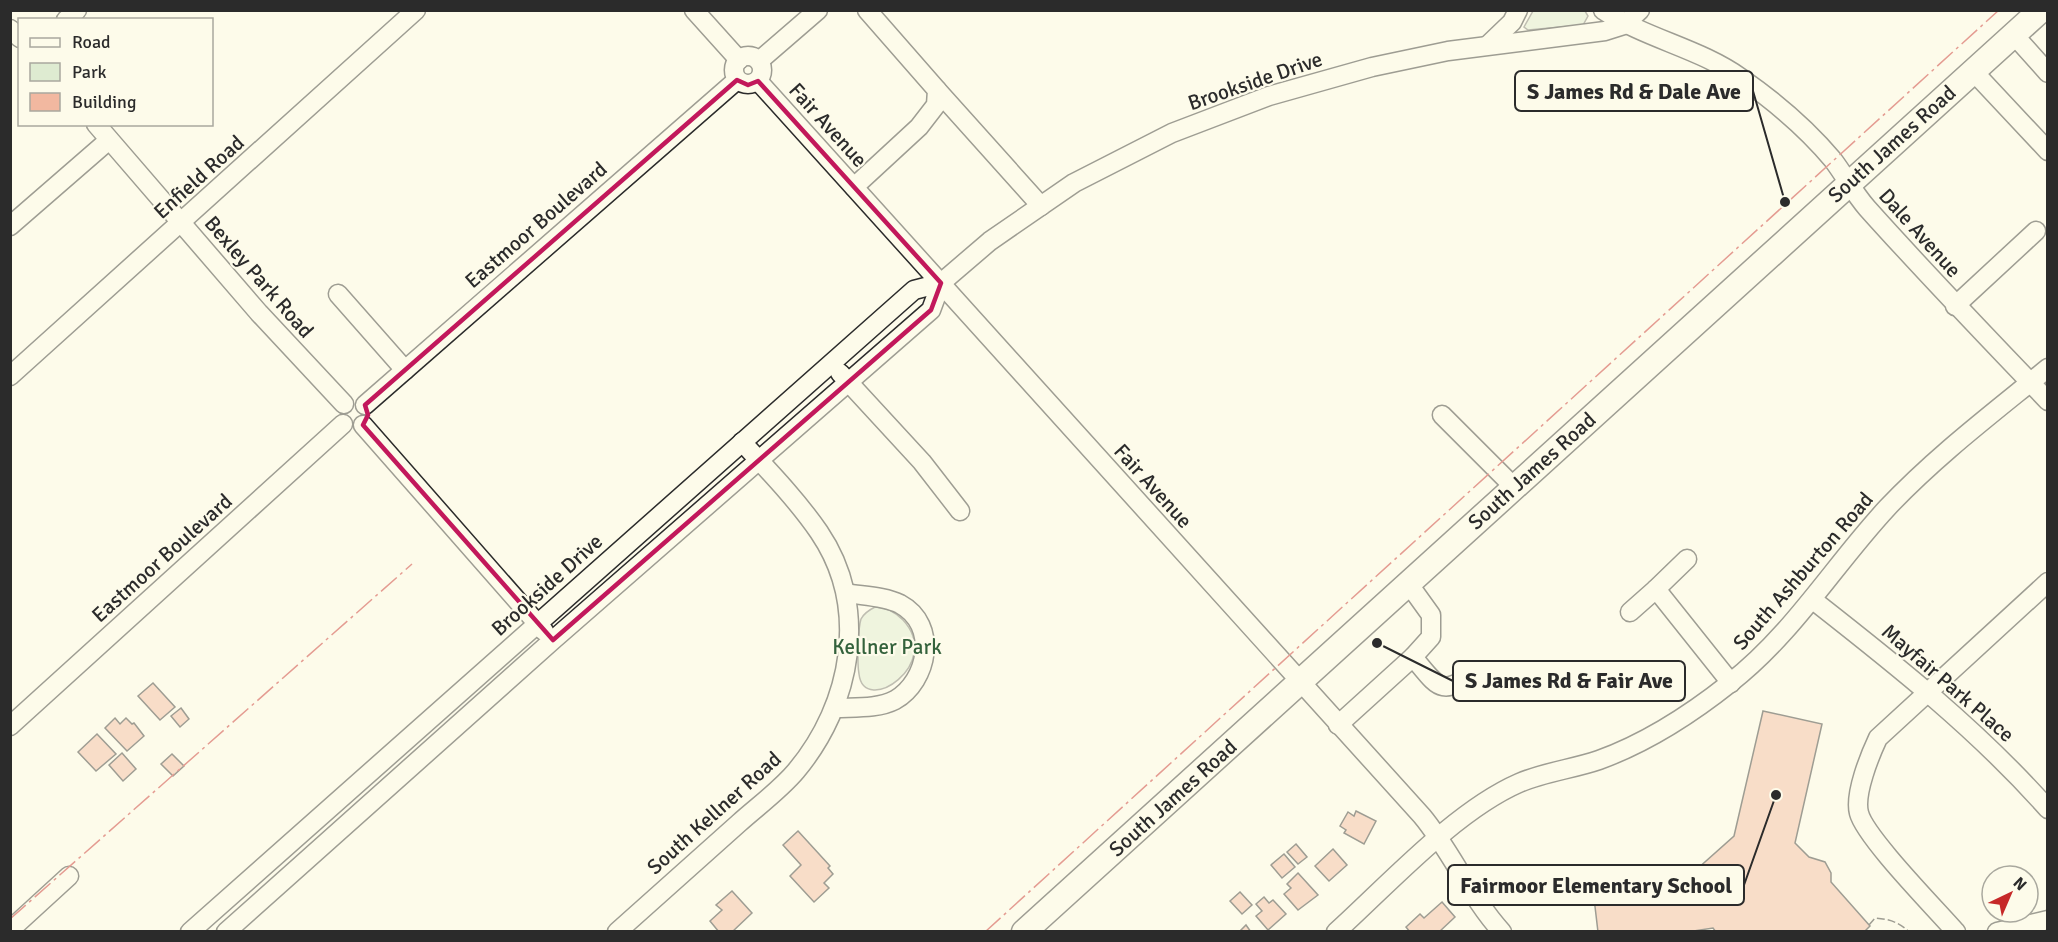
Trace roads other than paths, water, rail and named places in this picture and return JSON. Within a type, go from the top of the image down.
[{"type":"main road","name":"South James Road","points":[[1024,932],[2041,10]]},
{"type":"street","name":"Enfield Road","points":[[10,376],[416,10]]},
{"type":"street","points":[[694,10],[739,60]]},
{"type":"street","points":[[759,61],[818,10]]},
{"type":"street","points":[[867,10],[1041,206]]},
{"type":"street","points":[[1488,45],[1512,22],[1518,10]]},
{"type":"street","name":"Dale Avenue","points":[[1603,10],[1624,25],[1688,51],[1740,77],[1802,128],[1832,159],[1865,205],[1955,306],[2048,401]]},
{"type":"street","points":[[1624,25],[1640,10]]},
{"type":"street","name":"Brookside Drive","points":[[190,932],[914,290],[940,283],[990,241],[1074,183],[1172,133],[1269,96],[1372,67],[1488,45],[1583,36],[1624,25]]},
{"type":"street","points":[[2014,35],[2048,73]]},
{"type":"street","points":[[749,56],[759,61],[763,71],[758,81],[748,85],[737,80],[734,69],[739,60],[749,56]]},
{"type":"street","points":[[1974,71],[2048,151]]},
{"type":"street","name":"Eastmoor Boulevard","points":[[365,405],[737,80]]},
{"type":"street","name":"Fair Avenue","points":[[758,81],[1440,838],[1480,904],[1502,932]]},
{"type":"street","points":[[854,187],[920,127],[936,105],[937,90]]},
{"type":"street","name":"Bexley Park Road","points":[[98,126],[259,313],[344,404]]},
{"type":"street","points":[[10,226],[109,140]]},
{"type":"street","points":[[1955,306],[2036,231]]},
{"type":"street","name":"Brookside Drive","points":[[228,930],[553,640],[931,310],[940,283]]},
{"type":"street","points":[[338,294],[405,370]]},
{"type":"street","points":[[831,362],[922,462],[960,511]]},
{"type":"street","name":"South Ashburton Road","points":[[1336,932],[1460,819],[1500,793],[1520,783],[1600,759],[1654,735],[1731,683],[1786,631],[1861,538],[1931,464],[2048,368]]},
{"type":"street","points":[[354,400],[365,405],[368,415],[363,425],[353,429],[343,424],[339,414],[344,404],[354,400]]},
{"type":"street","points":[[1442,415],[1514,487]]},
{"type":"street","name":"Eastmoor Boulevard","points":[[10,726],[343,424]]},
{"type":"street","points":[[363,425],[553,640]]},
{"type":"street","points":[[742,442],[819,532],[846,593],[901,605],[919,625],[925,647],[920,674],[910,688],[894,701],[878,706],[836,708]]},
{"type":"street","points":[[651,522],[667,540]]},
{"type":"street","points":[[1630,612],[1687,559]]},
{"type":"street","points":[[1956,932],[1869,832],[1858,812],[1865,764],[1878,738],[2048,582]]},
{"type":"street","points":[[1338,725],[1413,657],[1431,637],[1431,615],[1408,583]]},
{"type":"street","points":[[1656,589],[1731,683]]},
{"type":"street","name":"South Kellner Road","points":[[617,932],[795,773],[824,732],[836,708],[844,684],[849,650],[846,593]]},
{"type":"street","name":"Mayfair Park Place","points":[[1813,600],[1928,691],[1995,751],[2045,802]]},
{"type":"street","points":[[1413,657],[1438,685],[1448,688],[1458,685],[1477,672]]},
{"type":"street","points":[[352,788],[367,806]]},
{"type":"street","points":[[10,930],[69,876]]},
{"type":"street","points":[[214,910],[228,930]]},
{"type":"street","points":[[1997,932],[2048,920]]},
{"type":"place","name":"S James Rd & Dale Ave","points":[[1785,202]]},
{"type":"place","name":"S James Rd & Fair Ave","points":[[1377,643]]},
{"type":"place","name":"Fairmoor Elementary School","points":[[1776,795]]},
{"type":"park label","name":"Kellner Park","points":[[887,647]]}]
